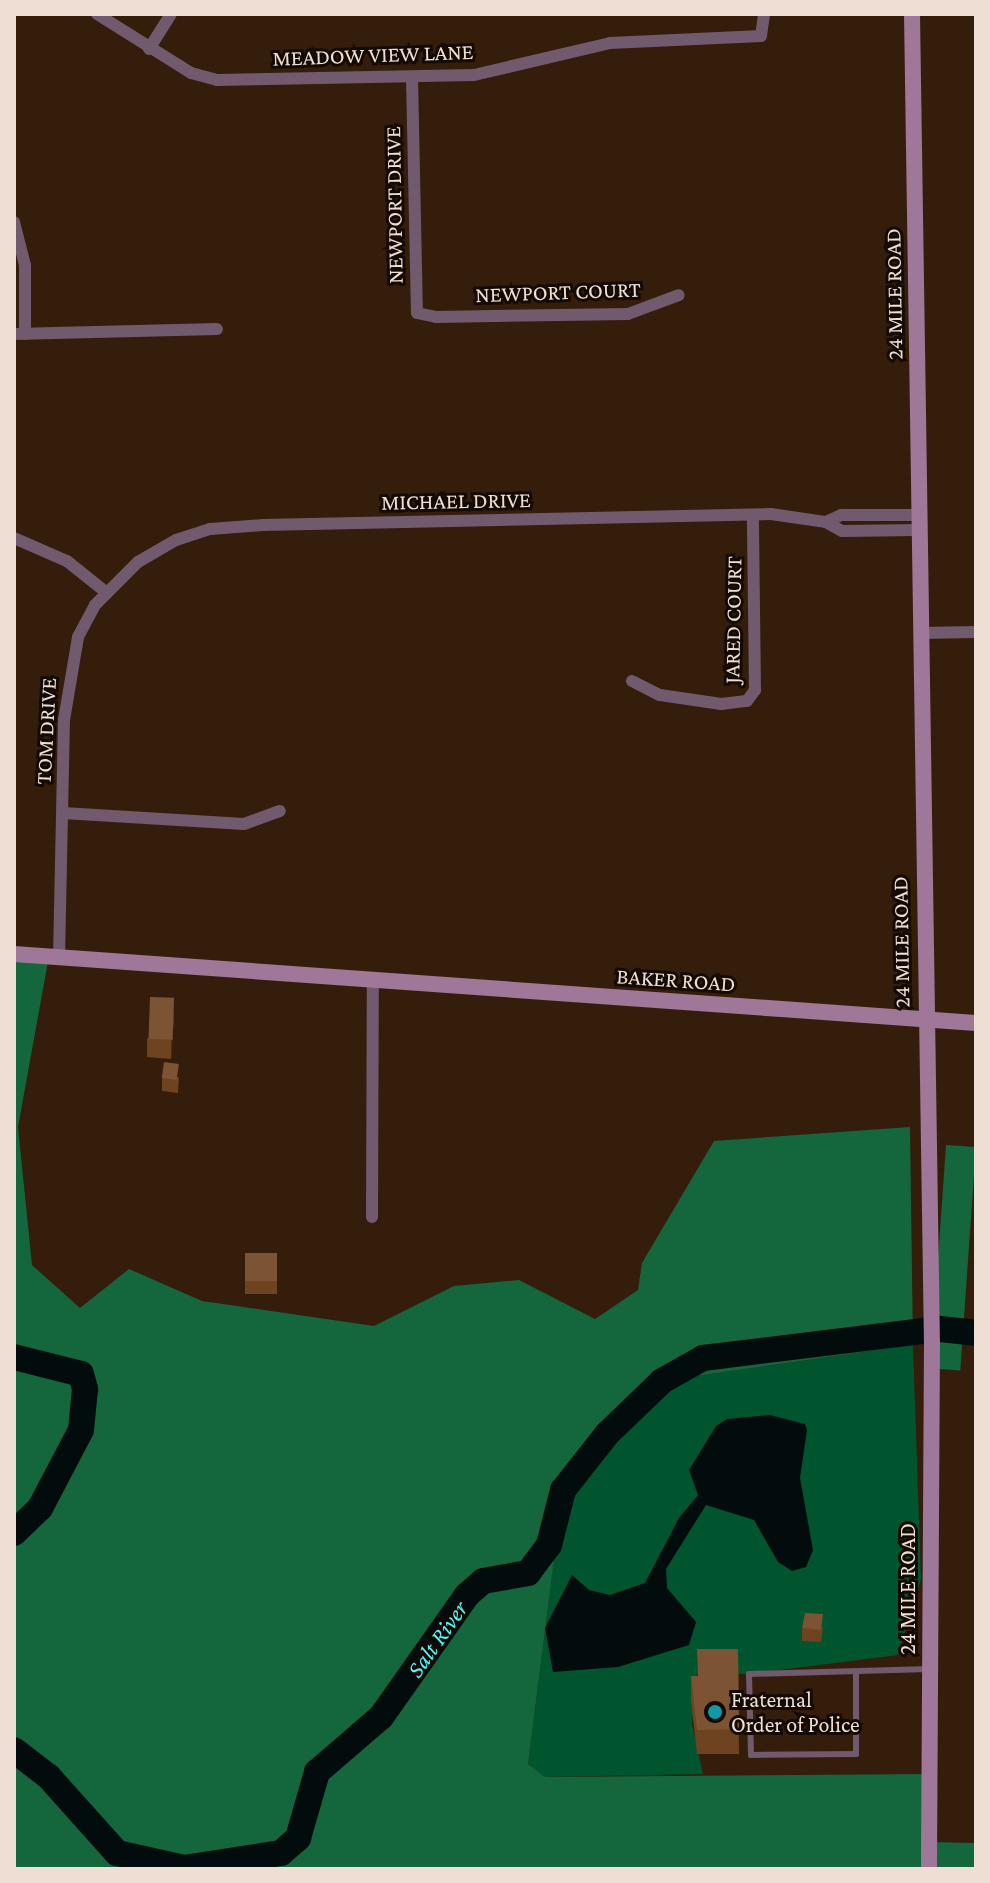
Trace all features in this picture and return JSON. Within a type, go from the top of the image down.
[{"type":"street","name":"MEADOW VIEW LANE","points":[[97,14],[191,73],[217,80],[474,75],[566,49],[610,43],[761,36],[764,14]]},
{"type":"street","points":[[149,49],[171,14]]},
{"type":"street","name":"24 MILE ROAD","points":[[912,14],[924,1019],[932,1342],[929,1869]]},
{"type":"street","name":"NEWPORT DRIVE","points":[[412,77],[417,313],[436,317]]},
{"type":"street","points":[[14,222],[25,265],[19,334],[217,329]]},
{"type":"street","name":"NEWPORT COURT","points":[[436,317],[628,314],[679,295]]},
{"type":"street","name":"MICHAEL DRIVE","points":[[107,593],[138,562],[176,540],[210,529],[753,515],[826,522],[841,515],[918,522]]},
{"type":"street","name":"JARED COURT","points":[[632,681],[660,695],[721,704],[747,701],[755,690],[753,515]]},
{"type":"street","points":[[14,538],[67,561],[107,593]]},
{"type":"street","name":"TOM DRIVE","points":[[59,958],[68,673],[78,637],[107,593]]},
{"type":"street","points":[[920,633],[976,632]]},
{"type":"street","points":[[63,813],[244,824],[280,811]]},
{"type":"street","name":"BAKER ROAD","points":[[14,954],[976,1023]]},
{"type":"street","points":[[372,1217],[373,982]]},
{"type":"lane","points":[[856,1672],[856,1754],[751,1755],[749,1674],[929,1669]]},
{"type":"green space","points":[[14,953],[49,956],[18,1127],[32,1265],[80,1308],[129,1269],[202,1301],[374,1326],[454,1286],[519,1280],[595,1319],[638,1290],[642,1263],[714,1141],[910,1127],[913,1345],[661,1381],[563,1490],[528,1764],[545,1777],[929,1774],[929,1842],[976,1843],[976,1869],[14,1869]]},
{"type":"green space","points":[[946,1145],[976,1147],[960,1371],[930,1368]]},
{"type":"green space","points":[[913,1345],[921,1579],[898,1655],[749,1674],[697,1674],[692,1723],[703,1774],[544,1777],[528,1764],[563,1490],[662,1381]]},
{"type":"shaded area","points":[[770,1415],[805,1424],[807,1430],[800,1478],[813,1550],[806,1567],[792,1571],[778,1562],[754,1520],[706,1505],[666,1569],[667,1588],[696,1622],[689,1645],[618,1667],[553,1672],[545,1628],[572,1575],[589,1590],[610,1595],[645,1583],[679,1518],[698,1495],[689,1470],[716,1426],[727,1419]]},
{"type":"building","points":[[150,997],[174,998],[173,1040],[149,1039]]},
{"type":"building","points":[[164,1062],[179,1064],[177,1080],[162,1078]]},
{"type":"building","points":[[245,1253],[277,1253],[277,1281],[245,1281]]},
{"type":"building","points":[[805,1613],[823,1614],[821,1630],[802,1628]]},
{"type":"building","name":"Fraternal Order of Police","points":[[697,1649],[738,1649],[739,1729],[697,1730],[691,1676],[698,1676]]},
{"type":"waterway","name":"Salt River","points":[[14,1750],[49,1777],[117,1853],[184,1868],[281,1853],[298,1838],[317,1772],[381,1717],[467,1595],[483,1581],[528,1573],[549,1545],[563,1490],[607,1434],[662,1381],[703,1358],[940,1329],[976,1333]]},
{"type":"waterway","name":"Salt River","points":[[14,1357],[81,1374],[85,1389],[81,1430],[40,1508],[14,1533]]},
{"type":"place","name":"Fraternal Order of Police","points":[[715,1712]]}]
